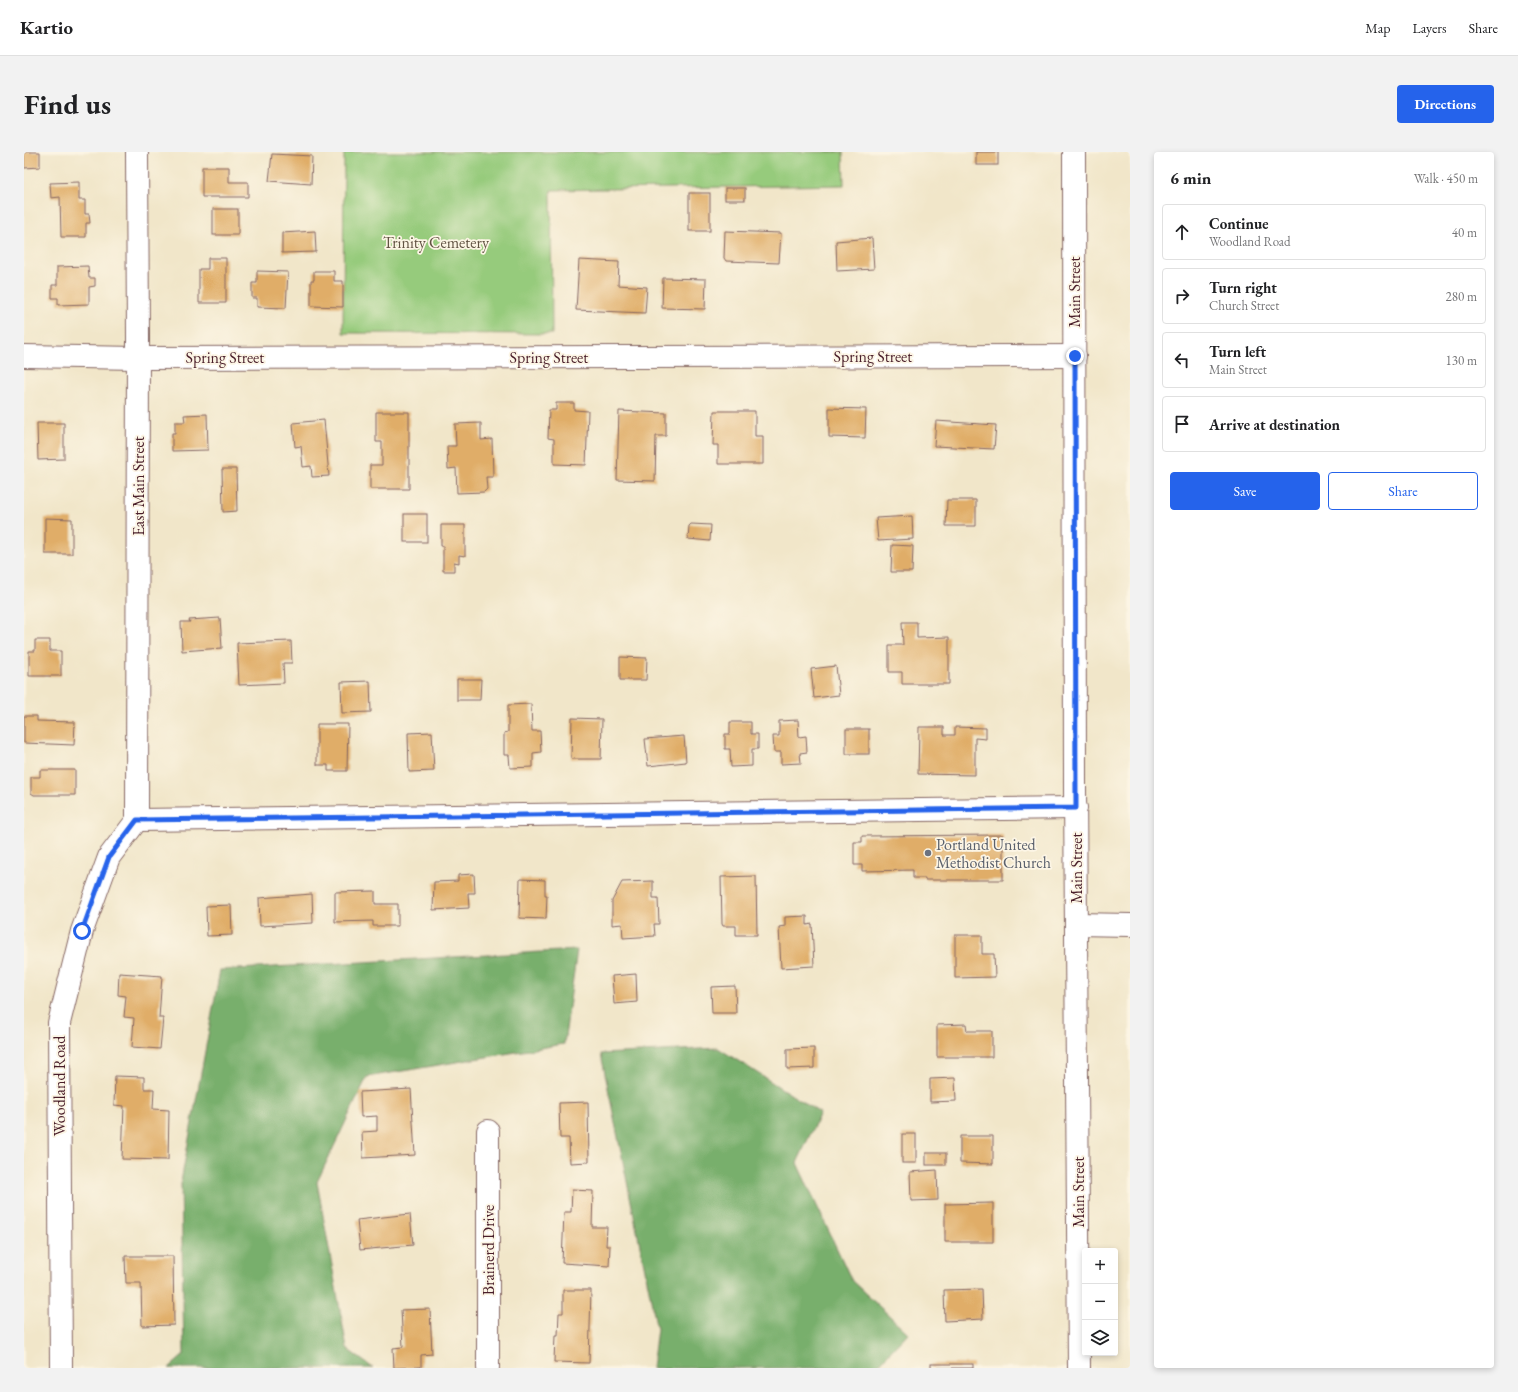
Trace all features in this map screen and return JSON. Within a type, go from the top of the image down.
[{"type":"street","name":"East Main Street","points":[[137,152],[137,820]]},
{"type":"street","name":"Main Street","points":[[1074,152],[1079,1368]]},
{"type":"street","name":"Spring Street","points":[[24,356],[138,358],[1075,356]]},
{"type":"street","points":[[137,820],[1076,808]]},
{"type":"street","name":"Woodland Road","points":[[61,1368],[59,1023],[82,931],[109,857],[137,820]]},
{"type":"street","points":[[1076,924],[1130,925]]},
{"type":"street","name":"Brainerd Drive","points":[[488,1131],[488,1368]]},
{"type":"green space","name":"Trinity Cemetery","points":[[344,152],[843,152],[844,185],[551,190],[552,334],[343,333]]},
{"type":"green space","points":[[577,950],[564,1044],[367,1077],[317,1182],[347,1349],[373,1368],[169,1368],[184,1355],[181,1182],[220,970]]},
{"type":"green space","points":[[718,1048],[820,1113],[797,1163],[852,1281],[908,1333],[875,1368],[652,1368],[657,1329],[601,1054]]},
{"type":"building","points":[[24,152],[40,152],[40,167],[24,168]]},
{"type":"building","points":[[976,152],[998,152],[998,165],[976,165]]},
{"type":"building","points":[[272,154],[312,156],[311,184],[269,181]]},
{"type":"building","points":[[202,167],[229,167],[229,182],[248,182],[248,197],[202,197]]},
{"type":"building","points":[[79,182],[79,200],[85,200],[85,214],[89,214],[90,223],[86,223],[86,237],[61,237],[60,197],[51,198],[50,183]]},
{"type":"building","points":[[725,188],[745,188],[745,200],[725,200]]},
{"type":"building","points":[[689,193],[710,193],[710,231],[689,231]]},
{"type":"building","points":[[213,209],[238,209],[238,235],[213,235]]},
{"type":"building","points":[[315,231],[316,252],[282,253],[282,233]]},
{"type":"building","points":[[725,231],[781,233],[779,263],[726,261],[724,258]]},
{"type":"building","points":[[872,238],[874,269],[837,271],[836,241]]},
{"type":"building","points":[[208,258],[226,258],[226,303],[199,303],[199,269],[208,269]]},
{"type":"building","points":[[579,260],[619,262],[618,285],[647,287],[645,313],[576,310]]},
{"type":"building","points":[[88,266],[89,278],[95,278],[95,286],[89,287],[89,304],[58,305],[58,298],[52,298],[52,285],[57,285],[57,267]]},
{"type":"building","points":[[257,271],[288,272],[286,308],[257,307],[257,298],[252,298],[252,283],[257,283]]},
{"type":"building","points":[[314,271],[334,271],[334,281],[343,281],[343,307],[311,306],[311,280],[314,280]]},
{"type":"building","points":[[663,278],[706,279],[705,309],[662,308]]},
{"type":"building","points":[[556,403],[574,403],[574,410],[588,411],[586,465],[554,464],[554,439],[548,438],[549,410],[556,410]]},
{"type":"building","points":[[829,408],[866,409],[865,438],[829,437]]},
{"type":"building","points":[[619,411],[666,413],[666,436],[656,436],[655,481],[617,480]]},
{"type":"building","points":[[714,411],[755,411],[755,436],[763,436],[763,464],[718,464],[718,445],[713,445]]},
{"type":"building","points":[[376,412],[409,412],[409,489],[370,489],[370,465],[382,465],[382,442],[376,442]]},
{"type":"building","points":[[207,414],[208,450],[172,451],[172,433],[175,433],[175,422],[185,422],[184,415]]},
{"type":"building","points":[[324,420],[329,476],[312,477],[311,466],[303,467],[301,446],[295,447],[293,423]]},
{"type":"building","points":[[936,421],[996,425],[994,449],[934,446]]},
{"type":"building","points":[[37,423],[64,423],[64,459],[38,460]]},
{"type":"building","points":[[481,423],[481,440],[492,439],[493,477],[486,477],[487,489],[484,492],[457,493],[456,468],[448,469],[447,446],[456,446],[455,424]]},
{"type":"building","points":[[222,469],[236,469],[237,511],[223,512]]},
{"type":"building","points":[[947,500],[976,500],[976,526],[946,526]]},
{"type":"building","points":[[404,514],[427,514],[427,542],[404,542]]},
{"type":"building","points":[[912,516],[913,539],[878,541],[876,518]]},
{"type":"building","points":[[45,518],[72,519],[72,554],[45,554]]},
{"type":"building","points":[[691,524],[711,525],[710,541],[688,539],[689,526]]},
{"type":"building","points":[[441,525],[465,525],[465,556],[459,555],[459,563],[454,562],[454,571],[443,571]]},
{"type":"building","points":[[892,545],[913,546],[912,572],[891,572]]},
{"type":"building","points":[[220,618],[222,648],[182,651],[181,622]]},
{"type":"building","points":[[902,622],[917,622],[917,638],[949,637],[949,684],[902,684],[902,672],[889,672],[889,645],[903,645]]},
{"type":"building","points":[[35,640],[50,640],[50,651],[61,651],[61,676],[29,676],[29,651],[35,651]]},
{"type":"building","points":[[291,641],[292,663],[283,663],[284,683],[239,685],[237,643]]},
{"type":"building","points":[[620,657],[647,658],[646,680],[620,680]]},
{"type":"building","points":[[836,666],[839,695],[814,698],[811,669]]},
{"type":"building","points":[[457,679],[481,679],[480,700],[457,700]]},
{"type":"building","points":[[370,681],[371,712],[342,713],[341,682]]},
{"type":"building","points":[[531,704],[532,731],[540,731],[541,752],[533,753],[533,767],[510,768],[509,755],[504,755],[504,733],[508,732],[508,705]]},
{"type":"building","points":[[24,716],[37,716],[37,721],[75,722],[74,745],[24,743]]},
{"type":"building","points":[[572,718],[602,719],[601,759],[571,759]]},
{"type":"building","points":[[798,720],[799,737],[806,736],[807,752],[800,753],[801,763],[781,764],[781,752],[774,752],[773,736],[779,736],[779,721]]},
{"type":"building","points":[[730,722],[751,722],[751,734],[758,734],[758,749],[752,749],[752,766],[731,767],[730,749],[725,749],[725,734],[730,734]]},
{"type":"building","points":[[317,724],[348,724],[347,771],[328,771],[328,765],[317,765]]},
{"type":"building","points":[[919,727],[944,727],[944,735],[955,735],[955,727],[986,728],[986,739],[975,738],[975,775],[918,774]]},
{"type":"building","points":[[846,729],[869,729],[869,754],[846,754]]},
{"type":"building","points":[[432,732],[434,771],[409,772],[408,733]]},
{"type":"building","points":[[684,736],[686,762],[648,766],[645,739]]},
{"type":"building","points":[[40,770],[75,770],[75,795],[34,795],[31,793],[31,777],[40,777]]},
{"type":"building","name":"Portland United Methodist Church","points":[[1003,835],[1003,880],[925,880],[925,878],[913,878],[913,870],[862,871],[862,865],[854,865],[854,842],[862,842],[862,836]]},
{"type":"building","points":[[474,874],[475,893],[468,893],[469,908],[433,910],[434,882],[458,881],[458,875]]},
{"type":"building","points":[[756,876],[757,935],[736,935],[736,926],[723,926],[722,924],[721,877]]},
{"type":"building","points":[[520,879],[545,880],[545,895],[547,895],[546,919],[519,918]]},
{"type":"building","points":[[653,881],[653,898],[658,898],[659,924],[654,924],[655,936],[623,938],[622,924],[612,925],[612,901],[622,882]]},
{"type":"building","points":[[375,891],[375,904],[398,904],[398,926],[373,926],[373,921],[335,922],[335,892]]},
{"type":"building","points":[[312,894],[313,923],[260,926],[259,898]]},
{"type":"building","points":[[231,905],[232,935],[207,936],[206,906]]},
{"type":"building","points":[[807,916],[807,925],[812,924],[814,966],[781,968],[779,927],[785,926],[785,917]]},
{"type":"building","points":[[955,935],[982,935],[982,954],[994,954],[995,977],[955,978]]},
{"type":"building","points":[[119,973],[162,976],[159,1018],[163,1018],[160,1049],[132,1047],[134,1018],[124,1017],[126,996],[118,995]]},
{"type":"building","points":[[636,974],[637,1002],[614,1004],[612,976]]},
{"type":"building","points":[[735,986],[736,1013],[712,1013],[711,987]]},
{"type":"building","points":[[966,1024],[967,1031],[992,1031],[992,1057],[937,1057],[937,1025]]},
{"type":"building","points":[[814,1048],[814,1068],[787,1069],[787,1049]]},
{"type":"building","points":[[115,1076],[144,1077],[144,1089],[154,1089],[153,1109],[169,1110],[168,1160],[122,1159],[124,1106],[114,1105]]},
{"type":"building","points":[[955,1078],[956,1101],[930,1102],[930,1079]]},
{"type":"building","points":[[411,1089],[415,1155],[363,1158],[362,1132],[377,1131],[377,1116],[361,1117],[360,1092]]},
{"type":"building","points":[[588,1102],[589,1162],[570,1163],[569,1138],[560,1138],[559,1103]]},
{"type":"building","points":[[902,1134],[916,1134],[916,1163],[902,1163]]},
{"type":"building","points":[[960,1136],[993,1136],[993,1164],[960,1163]]},
{"type":"building","points":[[926,1153],[946,1153],[946,1165],[926,1165]]},
{"type":"building","points":[[937,1170],[938,1200],[911,1201],[910,1172]]},
{"type":"building","points":[[572,1190],[593,1191],[592,1227],[607,1227],[606,1246],[610,1246],[609,1266],[562,1263],[564,1212],[571,1212]]},
{"type":"building","points":[[993,1203],[993,1242],[945,1242],[945,1204]]},
{"type":"building","points":[[410,1214],[413,1245],[360,1250],[357,1220]]},
{"type":"building","points":[[125,1256],[173,1256],[174,1325],[142,1326],[141,1283],[126,1283]]},
{"type":"building","points":[[982,1289],[983,1319],[945,1321],[944,1290]]},
{"type":"building","points":[[563,1290],[591,1290],[589,1363],[554,1362],[555,1335],[558,1335],[559,1313],[563,1313]]},
{"type":"building","points":[[430,1309],[432,1354],[421,1355],[421,1367],[394,1368],[393,1348],[403,1347],[401,1310]]},
{"type":"building","points":[[931,1364],[973,1364],[973,1368],[931,1368]]},
{"type":"place","name":"Portland United Methodist Church","points":[[928,853]]},
{"type":"route","points":[[82,931],[109,857],[137,820],[1076,808],[1075,356]]}]
